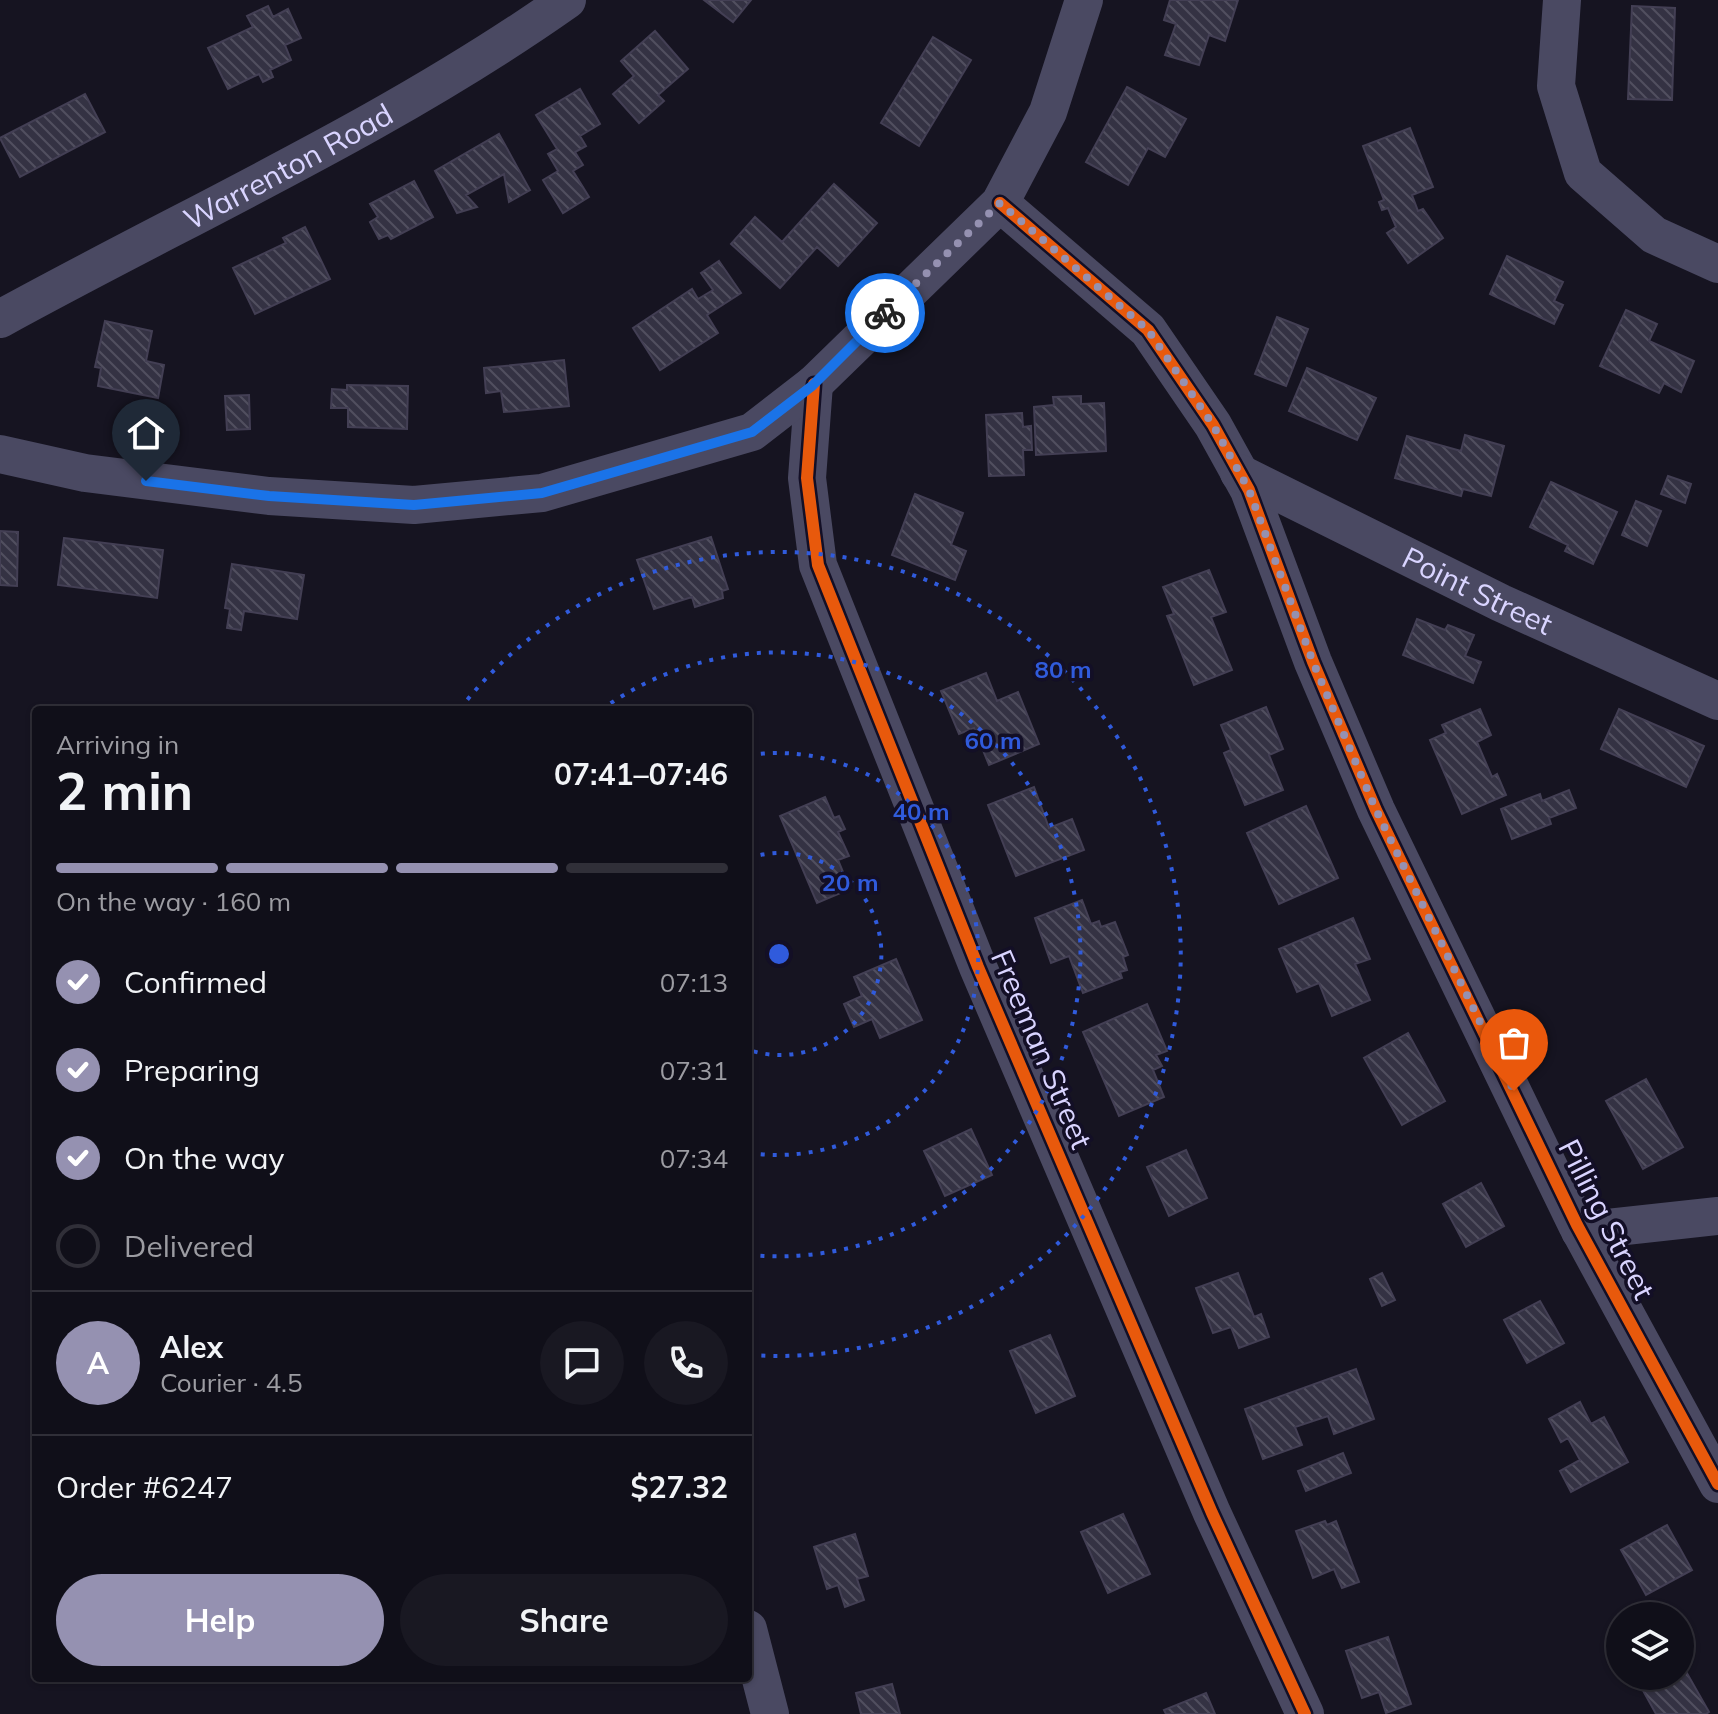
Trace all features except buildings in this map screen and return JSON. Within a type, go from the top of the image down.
[{"type":"street","name":"Warrenton Road","points":[[0,319],[354,130],[530,26],[567,0]]},
{"type":"street","points":[[0,454],[85,473],[269,496],[414,505],[542,493],[752,432],[814,384],[1000,203],[1048,112],[1084,0]]},
{"type":"street","points":[[1562,0],[1556,86],[1583,173],[1654,235],[1718,264]]},
{"type":"street","name":"Pilling Street","points":[[1000,203],[1148,330],[1213,425],[1239,473],[1376,810],[1580,1231],[1718,1484]]},
{"type":"street","name":"Freeman Street","points":[[814,384],[807,478],[818,565],[978,967],[1212,1513],[1305,1714]]},
{"type":"street","name":"Point Street","points":[[1239,473],[1501,603],[1718,701]]},
{"type":"street","points":[[1580,1231],[1718,1216]]},
{"type":"street","points":[[752,1628],[770,1714]]},
{"type":"cycle path","points":[[1000,203],[1148,330],[1213,425],[1249,490],[1313,662],[1376,810],[1577,1225],[1718,1484]]},
{"type":"cycle path","points":[[814,384],[807,478],[818,565],[978,967],[1212,1513],[1305,1714]]},
{"type":"way so far","points":[[885,313],[1000,203],[1061,259],[1148,330],[1213,425],[1249,490],[1313,662],[1376,810],[1514,1091]]},
{"type":"route","points":[[146,481],[269,496],[414,505],[542,493],[752,432],[812,386],[885,313]]}]
